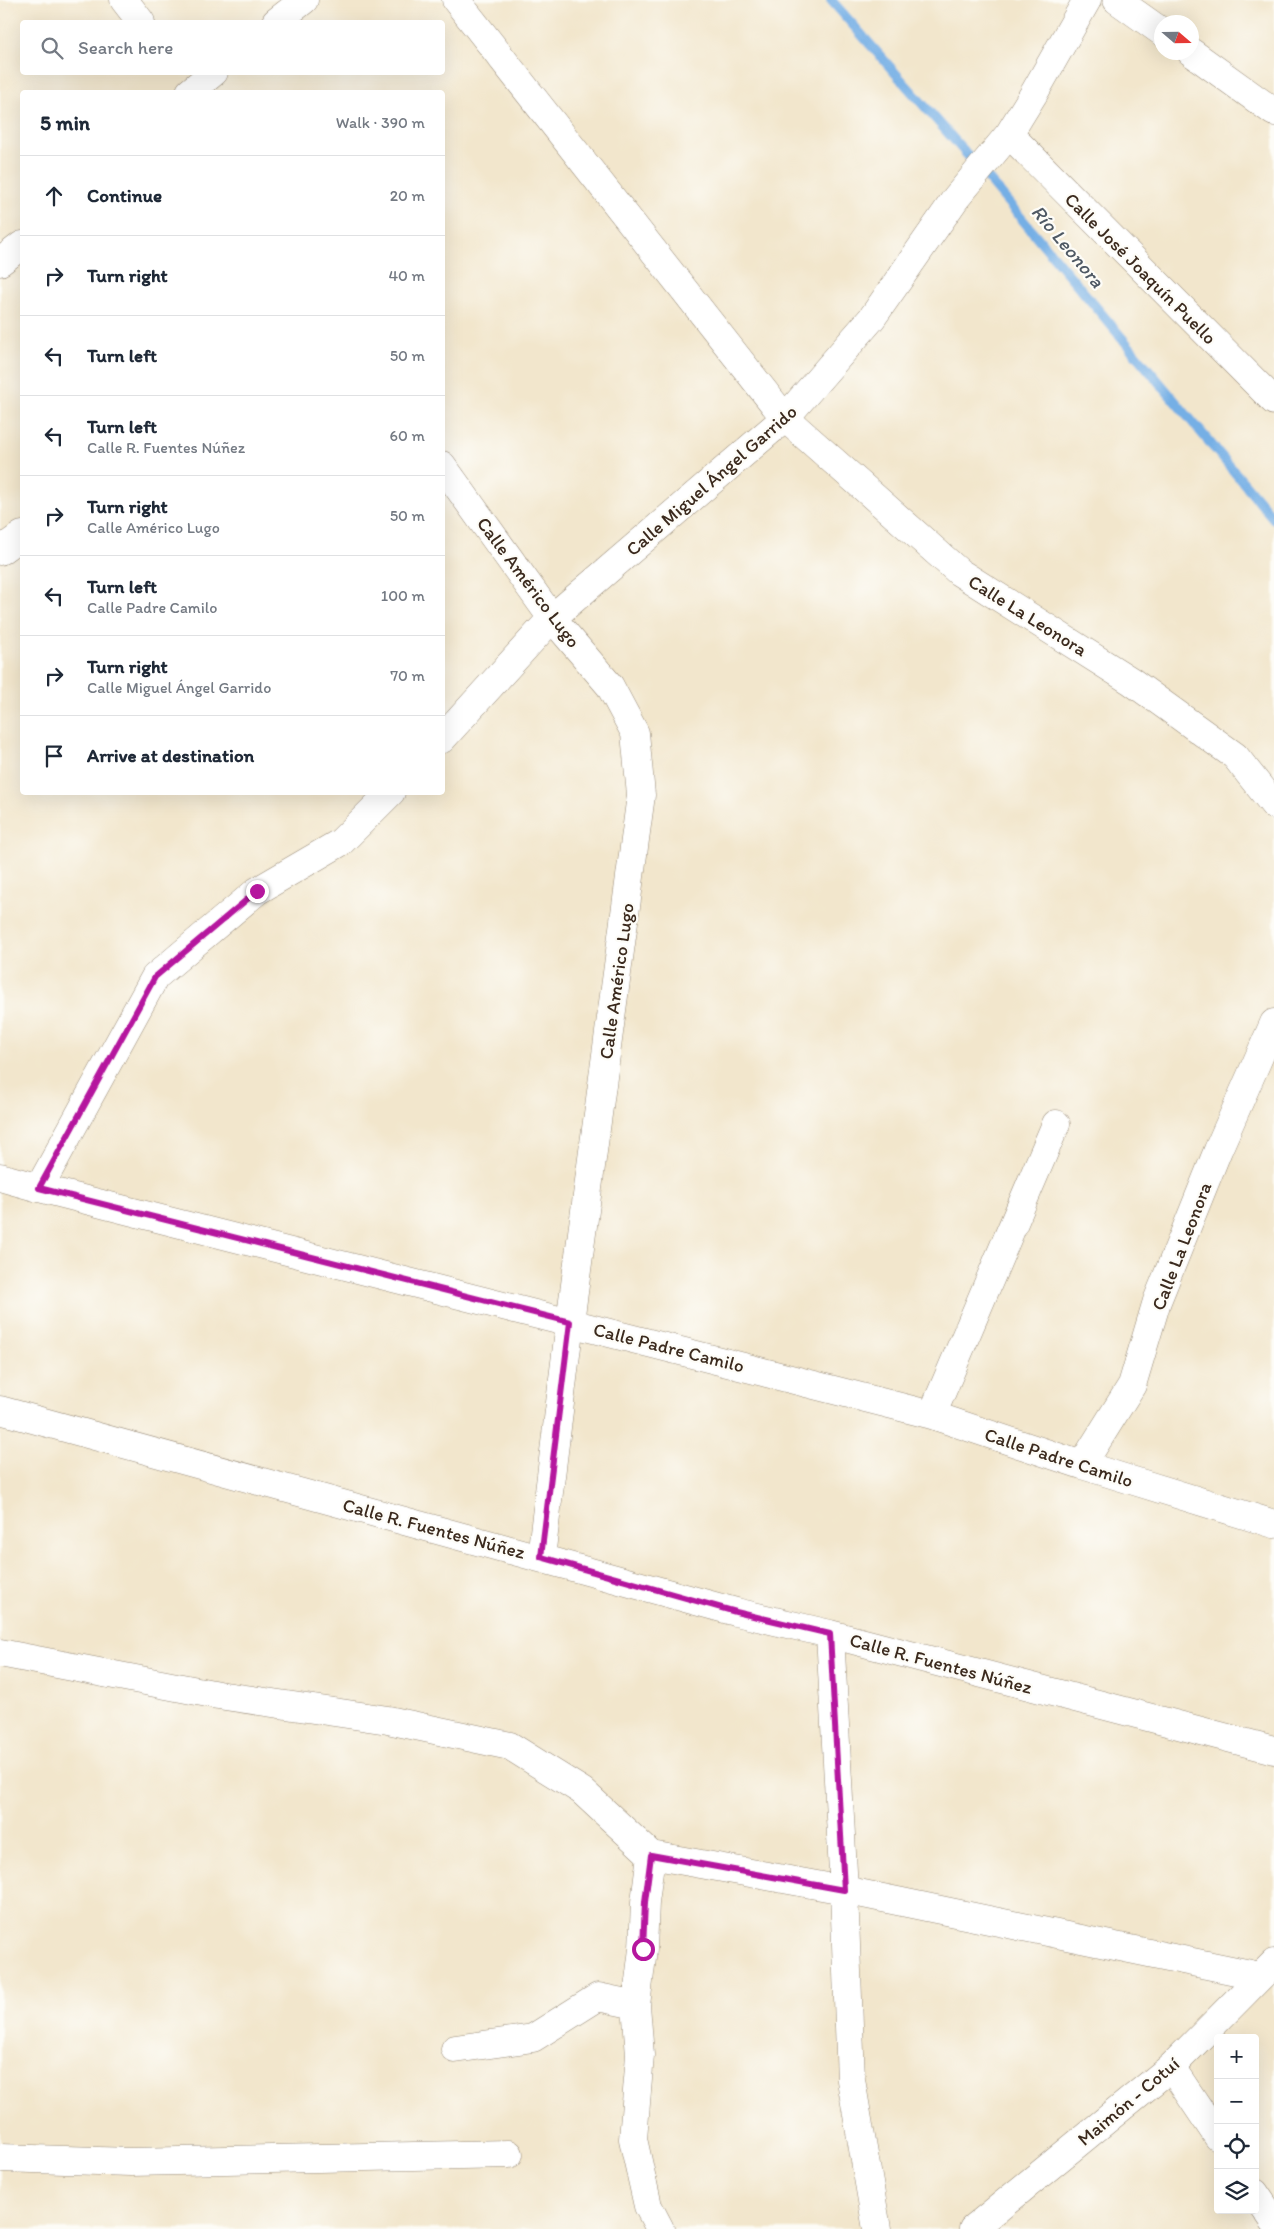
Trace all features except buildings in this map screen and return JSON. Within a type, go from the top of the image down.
[{"type":"street","points":[[124,0],[139,20]]},
{"type":"street","points":[[279,20],[304,0]]},
{"type":"street","name":"Calle La Leonora","points":[[456,0],[785,418],[959,572],[1131,681],[1235,756],[1274,805]]},
{"type":"street","name":"Calle Miguel Ángel Garrido","points":[[445,736],[552,618],[785,418],[872,318],[956,198],[1002,142],[1033,95],[1086,0]]},
{"type":"street","points":[[1117,0],[1154,26]]},
{"type":"street","points":[[1199,58],[1274,112]]},
{"type":"street","points":[[189,87],[209,75]]},
{"type":"street","name":"Calle José Joaquín Puello","points":[[1002,142],[1274,401]]},
{"type":"street","points":[[0,262],[20,247]]},
{"type":"street","name":"Calle Américo Lugo","points":[[445,469],[552,618],[610,686],[634,733],[641,794],[570,1322],[541,1557]]},
{"type":"street","points":[[0,551],[20,536]]},
{"type":"street","points":[[39,1188],[155,977],[257,891],[341,842],[388,795]]},
{"type":"street","name":"Calle La Leonora","points":[[1082,1465],[1132,1385],[1157,1301],[1218,1150],[1274,1023]]},
{"type":"street","points":[[932,1415],[1056,1124]]},
{"type":"street","name":"Calle Padre Camilo","points":[[0,1177],[932,1415],[1082,1465],[1274,1524]]},
{"type":"street","name":"Calle R. Fuentes Núñez","points":[[0,1410],[736,1612],[830,1634],[1274,1750]]},
{"type":"street","points":[[830,1634],[844,1890],[851,2080],[877,2229]]},
{"type":"street","points":[[0,1653],[218,1695],[388,1720],[510,1746],[582,1791],[651,1855],[1267,1970]]},
{"type":"street","points":[[651,1855],[636,2005],[640,2055],[633,2139],[648,2206],[660,2229]]},
{"type":"street","name":"Maimón - Cotuí","points":[[973,2229],[1171,2067],[1267,1970]]},
{"type":"street","points":[[455,2050],[533,2038],[598,1997],[636,2005]]},
{"type":"street","points":[[1171,2067],[1214,2131]]},
{"type":"street","points":[[0,2158],[131,2162],[509,2154]]},
{"type":"street","points":[[1259,2199],[1274,2221]]},
{"type":"waterway","name":"Río Leonora","points":[[831,0],[985,175],[1274,519]]},
{"type":"route","points":[[257,891],[155,977],[39,1188],[570,1322],[541,1557],[736,1612],[830,1634],[844,1890],[651,1855],[645,1902],[643,1949]]}]
